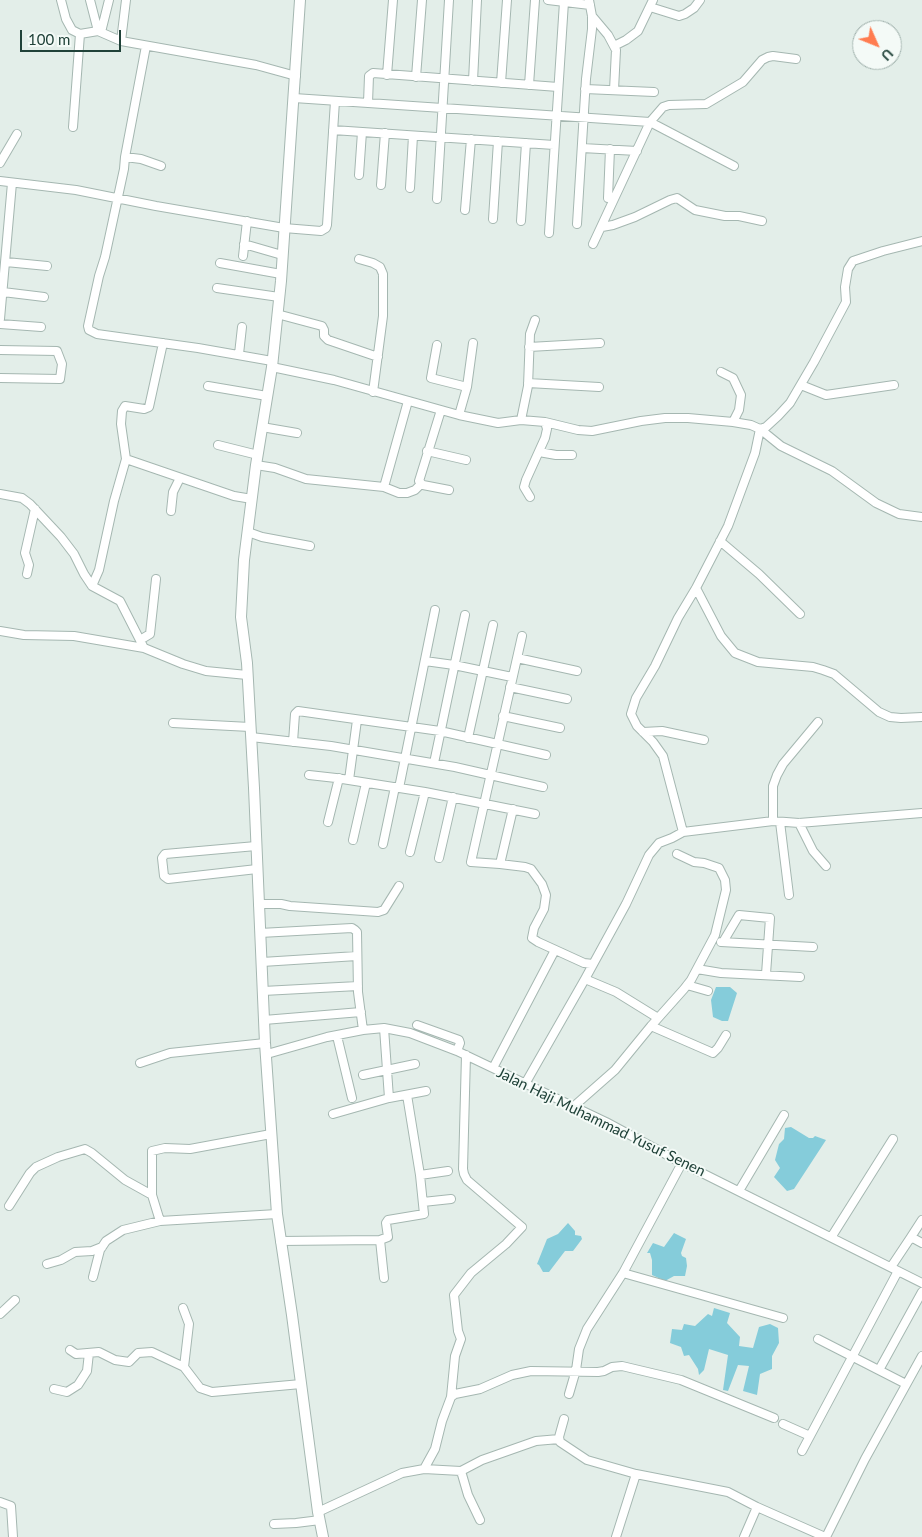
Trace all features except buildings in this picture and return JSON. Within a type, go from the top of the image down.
[{"type":"street","points":[[61,0],[69,26],[80,34],[99,32],[121,41],[256,65],[296,76]]},
{"type":"street","points":[[90,0],[99,32]]},
{"type":"street","points":[[99,32],[109,0]]},
{"type":"street","points":[[121,41],[126,0]]},
{"type":"street","points":[[300,0],[282,274],[272,364],[242,577],[240,617],[251,732],[264,1020],[277,1214],[323,1537]]},
{"type":"street","points":[[387,75],[393,0]]},
{"type":"street","points":[[416,77],[422,0]]},
{"type":"street","points":[[437,199],[449,0]]},
{"type":"street","points":[[474,81],[477,0]]},
{"type":"street","points":[[501,83],[507,0]]},
{"type":"street","points":[[529,85],[534,0]]},
{"type":"street","points":[[548,0],[589,2],[592,16],[585,89],[577,224]]},
{"type":"street","points":[[614,46],[626,40],[638,30],[652,4],[679,16],[694,8],[700,0]]},
{"type":"street","points":[[549,233],[564,2]]},
{"type":"street","points":[[592,16],[608,35],[614,46],[616,54],[614,90]]},
{"type":"street","points":[[73,127],[80,34]]},
{"type":"street","points":[[146,46],[117,199],[105,257],[99,276],[89,330],[97,334],[239,354],[459,416],[498,423],[521,420],[545,422],[578,430],[592,431],[666,418],[733,422],[751,425],[760,429],[781,446],[832,472],[876,503],[900,514],[922,517]]},
{"type":"street","points":[[593,244],[650,122],[664,107],[706,104],[743,82],[762,60],[768,57],[796,59]]},
{"type":"street","points":[[368,103],[371,74],[376,73],[558,87]]},
{"type":"street","points":[[585,89],[654,92]]},
{"type":"street","points":[[294,98],[650,122],[734,166]]},
{"type":"street","points":[[0,181],[76,190],[284,228],[321,231],[326,228],[335,101]]},
{"type":"street","points":[[333,130],[554,145]]},
{"type":"street","points":[[359,175],[362,132]]},
{"type":"street","points":[[382,184],[385,133]]},
{"type":"street","points":[[0,162],[17,134]]},
{"type":"street","points":[[410,188],[413,136]]},
{"type":"street","points":[[465,210],[471,139]]},
{"type":"street","points":[[493,219],[498,142]]},
{"type":"street","points":[[521,221],[526,143]]},
{"type":"street","points":[[582,148],[636,151]]},
{"type":"street","points":[[608,198],[610,149]]},
{"type":"street","points":[[125,157],[140,159],[160,166]]},
{"type":"street","points":[[0,319],[12,183]]},
{"type":"street","points":[[602,227],[635,217],[677,198],[695,210],[762,221]]},
{"type":"street","points":[[242,256],[247,221]]},
{"type":"street","points":[[760,429],[778,416],[790,402],[823,347],[846,302],[848,272],[853,261],[922,241]]},
{"type":"street","points":[[244,244],[282,255]]},
{"type":"street","points":[[4,257],[47,266]]},
{"type":"street","points":[[359,259],[380,267],[383,274],[382,316],[374,392]]},
{"type":"street","points":[[220,263],[282,274]]},
{"type":"street","points":[[218,288],[279,297]]},
{"type":"street","points":[[3,292],[44,297]]},
{"type":"street","points":[[277,314],[322,326],[324,336],[328,340],[378,358]]},
{"type":"street","points":[[521,420],[528,383],[530,334],[535,320]]},
{"type":"street","points":[[0,324],[42,327]]},
{"type":"street","points":[[239,354],[242,327]]},
{"type":"street","points":[[459,416],[467,388],[473,342]]},
{"type":"street","points":[[92,586],[99,570],[114,501],[126,459],[121,424],[122,411],[125,406],[144,409],[149,407],[163,343]]},
{"type":"street","points":[[529,347],[600,343]]},
{"type":"street","points":[[437,345],[431,378],[467,388]]},
{"type":"street","points":[[0,350],[57,351],[62,364],[60,379],[0,378]]},
{"type":"street","points":[[720,372],[733,378],[741,395],[739,410],[733,422]]},
{"type":"street","points":[[528,383],[599,388]]},
{"type":"street","points":[[800,385],[826,396],[894,385]]},
{"type":"street","points":[[208,386],[267,396]]},
{"type":"street","points":[[384,487],[408,402]]},
{"type":"street","points":[[421,484],[419,481],[427,451],[441,410]]},
{"type":"street","points":[[530,497],[524,487],[545,438],[547,429],[545,422]]},
{"type":"street","points":[[262,427],[297,433]]},
{"type":"street","points":[[683,832],[663,756],[653,742],[637,726],[631,714],[636,698],[696,588],[738,502],[755,453],[760,429]]},
{"type":"street","points":[[218,445],[306,479],[384,487],[399,493],[415,490],[421,484]]},
{"type":"street","points":[[427,451],[466,460]]},
{"type":"street","points":[[539,452],[572,455]]},
{"type":"street","points":[[126,459],[234,496],[252,499]]},
{"type":"street","points":[[171,510],[173,492],[180,478]]},
{"type":"street","points":[[421,484],[448,490]]},
{"type":"street","points":[[0,494],[22,498],[36,509],[74,554],[92,586],[120,601],[144,648]]},
{"type":"street","points":[[27,574],[29,565],[25,553],[36,509]]},
{"type":"street","points":[[248,532],[262,538],[310,546]]},
{"type":"street","points":[[720,541],[759,574],[800,614]]},
{"type":"street","points":[[140,640],[148,636],[150,632],[156,579]]},
{"type":"street","points":[[696,588],[721,636],[735,653],[758,662],[813,667],[823,670],[834,674],[879,712],[890,717],[922,717]]},
{"type":"street","points":[[383,844],[405,759],[410,726],[435,610]]},
{"type":"street","points":[[434,763],[465,615]]},
{"type":"street","points":[[468,738],[493,625]]},
{"type":"street","points":[[0,631],[24,635],[74,636],[144,648],[206,671],[247,675]]},
{"type":"street","points":[[522,636],[470,862],[525,867],[531,870],[542,884],[546,895],[544,909],[532,935],[538,942],[554,950],[584,963],[593,964]]},
{"type":"street","points":[[517,658],[577,671]]},
{"type":"street","points":[[425,661],[483,670],[512,677]]},
{"type":"street","points":[[510,687],[567,699]]},
{"type":"street","points":[[293,742],[295,714],[298,711],[410,726],[546,755]]},
{"type":"street","points":[[503,716],[560,728]]},
{"type":"street","points":[[349,780],[356,720]]},
{"type":"street","points":[[789,894],[773,786],[783,764],[818,722]]},
{"type":"street","points":[[173,723],[251,732],[293,742],[434,763],[544,787]]},
{"type":"street","points":[[643,732],[662,731],[704,740]]},
{"type":"street","points":[[309,775],[425,792],[535,814]]},
{"type":"street","points":[[328,822],[339,778]]},
{"type":"street","points":[[353,840],[366,783]]},
{"type":"street","points":[[410,852],[425,792]]},
{"type":"street","points":[[439,858],[453,797]]},
{"type":"street","points":[[500,864],[513,809]]},
{"type":"street","points":[[525,1084],[585,979],[655,847],[659,843],[683,832],[777,822],[799,823],[922,812]]},
{"type":"street","points":[[799,823],[813,852],[826,866]]},
{"type":"street","points":[[256,846],[166,854],[162,858],[165,878],[168,879],[257,870]]},
{"type":"street","points":[[574,1107],[616,1070],[687,985],[715,935],[726,890],[725,880],[719,868],[694,862],[677,854]]},
{"type":"street","points":[[258,904],[281,904],[378,912],[384,910],[399,886]]},
{"type":"street","points":[[724,942],[740,915],[770,918],[766,974]]},
{"type":"street","points":[[260,933],[353,929],[357,932],[356,956],[363,1030]]},
{"type":"street","points":[[712,941],[813,947]]},
{"type":"street","points":[[493,1068],[554,950]]},
{"type":"street","points":[[262,962],[356,956]]},
{"type":"street","points":[[697,969],[721,973],[800,976]]},
{"type":"street","points":[[585,979],[616,992],[658,1018]]},
{"type":"street","points":[[687,985],[708,991]]},
{"type":"street","points":[[263,991],[358,986]]},
{"type":"street","points":[[264,1020],[361,1012]]},
{"type":"street","points":[[417,1025],[459,1040],[460,1043],[457,1050]]},
{"type":"street","points":[[651,1026],[713,1053],[726,1035]]},
{"type":"street","points":[[384,1028],[389,1098]]},
{"type":"street","name":"Jalan Haji Muhammad Yusuf Senen","points":[[140,1063],[170,1054],[266,1049],[363,1030],[384,1028],[401,1030],[457,1050],[832,1236],[922,1283]]},
{"type":"street","points":[[337,1036],[352,1098]]},
{"type":"street","points":[[424,1469],[435,1449],[442,1421],[451,1397],[455,1356],[461,1339],[458,1330],[454,1295],[470,1273],[506,1244],[522,1227],[467,1180],[462,1169],[466,1055]]},
{"type":"street","points":[[364,1075],[415,1064]]},
{"type":"street","points":[[333,1114],[389,1098],[426,1091]]},
{"type":"street","points":[[280,1241],[380,1240],[388,1237],[386,1223],[388,1220],[424,1214],[420,1175],[407,1095]]},
{"type":"street","points":[[739,1191],[784,1115]]},
{"type":"street","points":[[160,1221],[152,1195],[152,1151],[166,1148],[190,1149],[271,1134]]},
{"type":"street","points":[[832,1236],[893,1139]]},
{"type":"street","points":[[9,1206],[30,1173],[36,1167],[58,1157],[85,1149],[125,1180],[152,1195]]},
{"type":"street","points":[[569,1394],[576,1370],[579,1349],[587,1329],[623,1273],[682,1163]]},
{"type":"street","points":[[420,1175],[448,1171]]},
{"type":"street","points":[[423,1202],[451,1200]]},
{"type":"street","points":[[93,1277],[102,1247],[106,1241],[124,1230],[160,1221],[277,1214]]},
{"type":"street","points":[[802,1451],[922,1220]]},
{"type":"street","points":[[911,1238],[922,1243]]},
{"type":"street","points":[[380,1240],[384,1278]]},
{"type":"street","points":[[47,1264],[61,1260],[75,1252],[92,1251],[102,1247]]},
{"type":"street","points":[[623,1273],[783,1318]]},
{"type":"street","points":[[879,1370],[922,1292]]},
{"type":"street","points":[[0,1314],[15,1300]]},
{"type":"street","points":[[183,1308],[189,1324],[184,1367]]},
{"type":"street","points":[[818,1339],[906,1384]]},
{"type":"street","points":[[70,1350],[76,1354],[99,1352],[115,1360],[129,1362],[138,1353],[152,1352],[184,1367],[200,1388],[212,1392],[300,1384]]},
{"type":"street","points":[[54,1389],[67,1392],[78,1385],[87,1371],[89,1353]]},
{"type":"street","points":[[274,1524],[296,1524],[319,1516],[402,1473],[424,1469],[461,1471],[482,1460],[536,1441],[559,1439],[587,1460],[636,1474],[721,1490],[825,1537],[922,1356]]},
{"type":"street","points":[[451,1397],[455,1394],[480,1389],[512,1375],[531,1371],[556,1372],[576,1370],[598,1372],[616,1366],[681,1380],[774,1418]]},
{"type":"street","points":[[559,1439],[564,1419]]},
{"type":"street","points":[[783,1424],[810,1436]]},
{"type":"street","points":[[461,1471],[468,1495],[480,1520]]},
{"type":"street","points":[[616,1537],[636,1474]]},
{"type":"street","points":[[0,1502],[11,1506],[13,1537]]},
{"type":"street","points":[[744,1537],[757,1507]]},
{"type":"water","points":[[716,987],[730,987],[737,993],[728,1021],[722,1021],[713,1017],[711,1000]]},
{"type":"water","points":[[791,1127],[809,1138],[815,1136],[826,1140],[794,1189],[787,1191],[774,1177],[780,1168],[775,1160],[779,1144],[784,1139],[785,1128]]},
{"type":"water","points":[[568,1223],[575,1231],[575,1235],[581,1236],[582,1239],[573,1251],[565,1251],[549,1272],[543,1272],[537,1264],[547,1239],[558,1234]]},
{"type":"water","points":[[674,1233],[686,1239],[681,1253],[686,1258],[687,1266],[685,1276],[674,1276],[665,1281],[652,1275],[652,1260],[650,1253],[647,1253],[653,1243],[664,1247]]},
{"type":"water","points":[[714,1308],[730,1313],[727,1323],[740,1337],[739,1346],[753,1348],[759,1327],[770,1324],[778,1328],[779,1343],[772,1356],[772,1369],[760,1374],[757,1395],[743,1391],[749,1366],[738,1365],[728,1391],[723,1390],[728,1355],[709,1349],[704,1370],[699,1375],[698,1369],[689,1355],[684,1356],[681,1347],[670,1343],[672,1329],[682,1330],[684,1324],[695,1326],[708,1314],[712,1316]]}]
